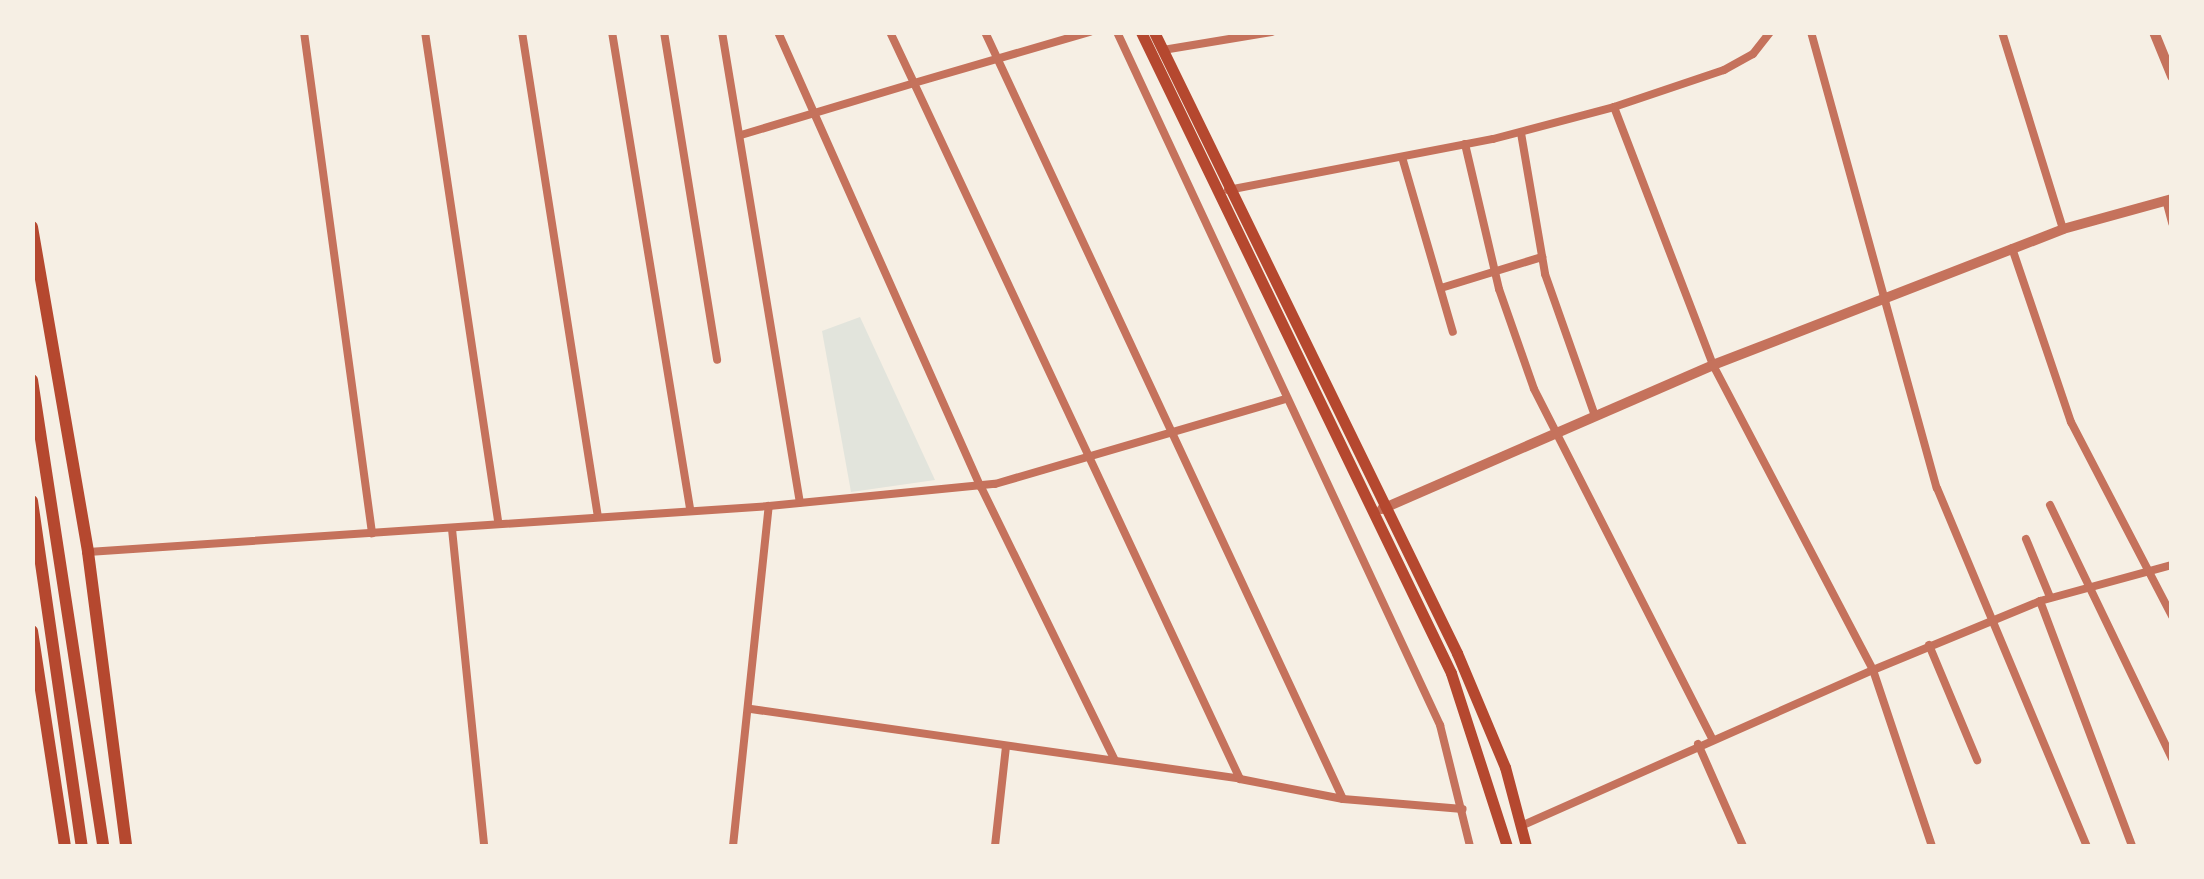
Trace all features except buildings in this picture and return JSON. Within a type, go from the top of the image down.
[{"type":"main road","points":[[1141,32],[1472,722],[1508,846]]},
{"type":"main road","points":[[1154,32],[1473,690],[1523,825],[1526,846]]},
{"type":"main road","points":[[32,227],[88,552],[126,846]]},
{"type":"main road","points":[[32,380],[103,846]]},
{"type":"main road","points":[[32,501],[82,846]]},
{"type":"main road","points":[[32,631],[65,846]]},
{"type":"street","points":[[304,32],[372,533]]},
{"type":"street","points":[[425,32],[498,523]]},
{"type":"street","points":[[522,32],[598,515]]},
{"type":"street","points":[[612,32],[690,510]]},
{"type":"street","points":[[664,32],[716,360]]},
{"type":"street","points":[[722,32],[800,503]]},
{"type":"street","points":[[778,32],[980,486],[1114,760]]},
{"type":"street","points":[[890,32],[1240,779]]},
{"type":"street","points":[[985,32],[1343,798]]},
{"type":"street","points":[[740,135],[1090,32]]},
{"type":"street","points":[[1118,32],[1440,724],[1464,809],[1470,846]]},
{"type":"street","points":[[1162,50],[1272,32]]},
{"type":"street","points":[[1228,190],[1521,132],[1614,106],[1724,70],[1754,54],[1770,32]]},
{"type":"street","points":[[1811,32],[1880,300],[1937,488],[1987,620],[2086,846]]},
{"type":"street","points":[[2002,32],[2063,230]]},
{"type":"street","points":[[2154,32],[2172,76]]},
{"type":"street","points":[[1614,106],[1712,365],[1872,670],[1932,846]]},
{"type":"street","points":[[1521,132],[1542,257],[1596,416]]},
{"type":"street","points":[[1464,144],[1494,272],[1555,431],[1712,738]]},
{"type":"street","points":[[1402,156],[1453,332]]},
{"type":"street","points":[[1373,513],[1712,365],[2012,248],[2168,200],[2172,223]]},
{"type":"street","points":[[2012,248],[2071,422],[2172,616]]},
{"type":"street","points":[[1441,288],[1542,257]]},
{"type":"street","points":[[88,552],[769,506],[980,486],[1090,459],[1286,399]]},
{"type":"street","points":[[733,846],[752,709],[769,506]]},
{"type":"street","points":[[2050,506],[2085,587],[2172,759]]},
{"type":"street","points":[[452,528],[484,846]]},
{"type":"street","points":[[2026,539],[2050,598]]},
{"type":"street","points":[[1523,825],[1698,744],[1987,620],[2085,587],[2172,565]]},
{"type":"street","points":[[2040,601],[2132,846]]},
{"type":"street","points":[[1929,645],[1977,760]]},
{"type":"street","points":[[752,709],[1114,760],[1343,798],[1464,809]]},
{"type":"street","points":[[1698,744],[1743,846]]},
{"type":"street","points":[[995,846],[1006,747]]},
{"type":"shaded area","points":[[860,317],[935,480],[851,492],[822,331]]}]
